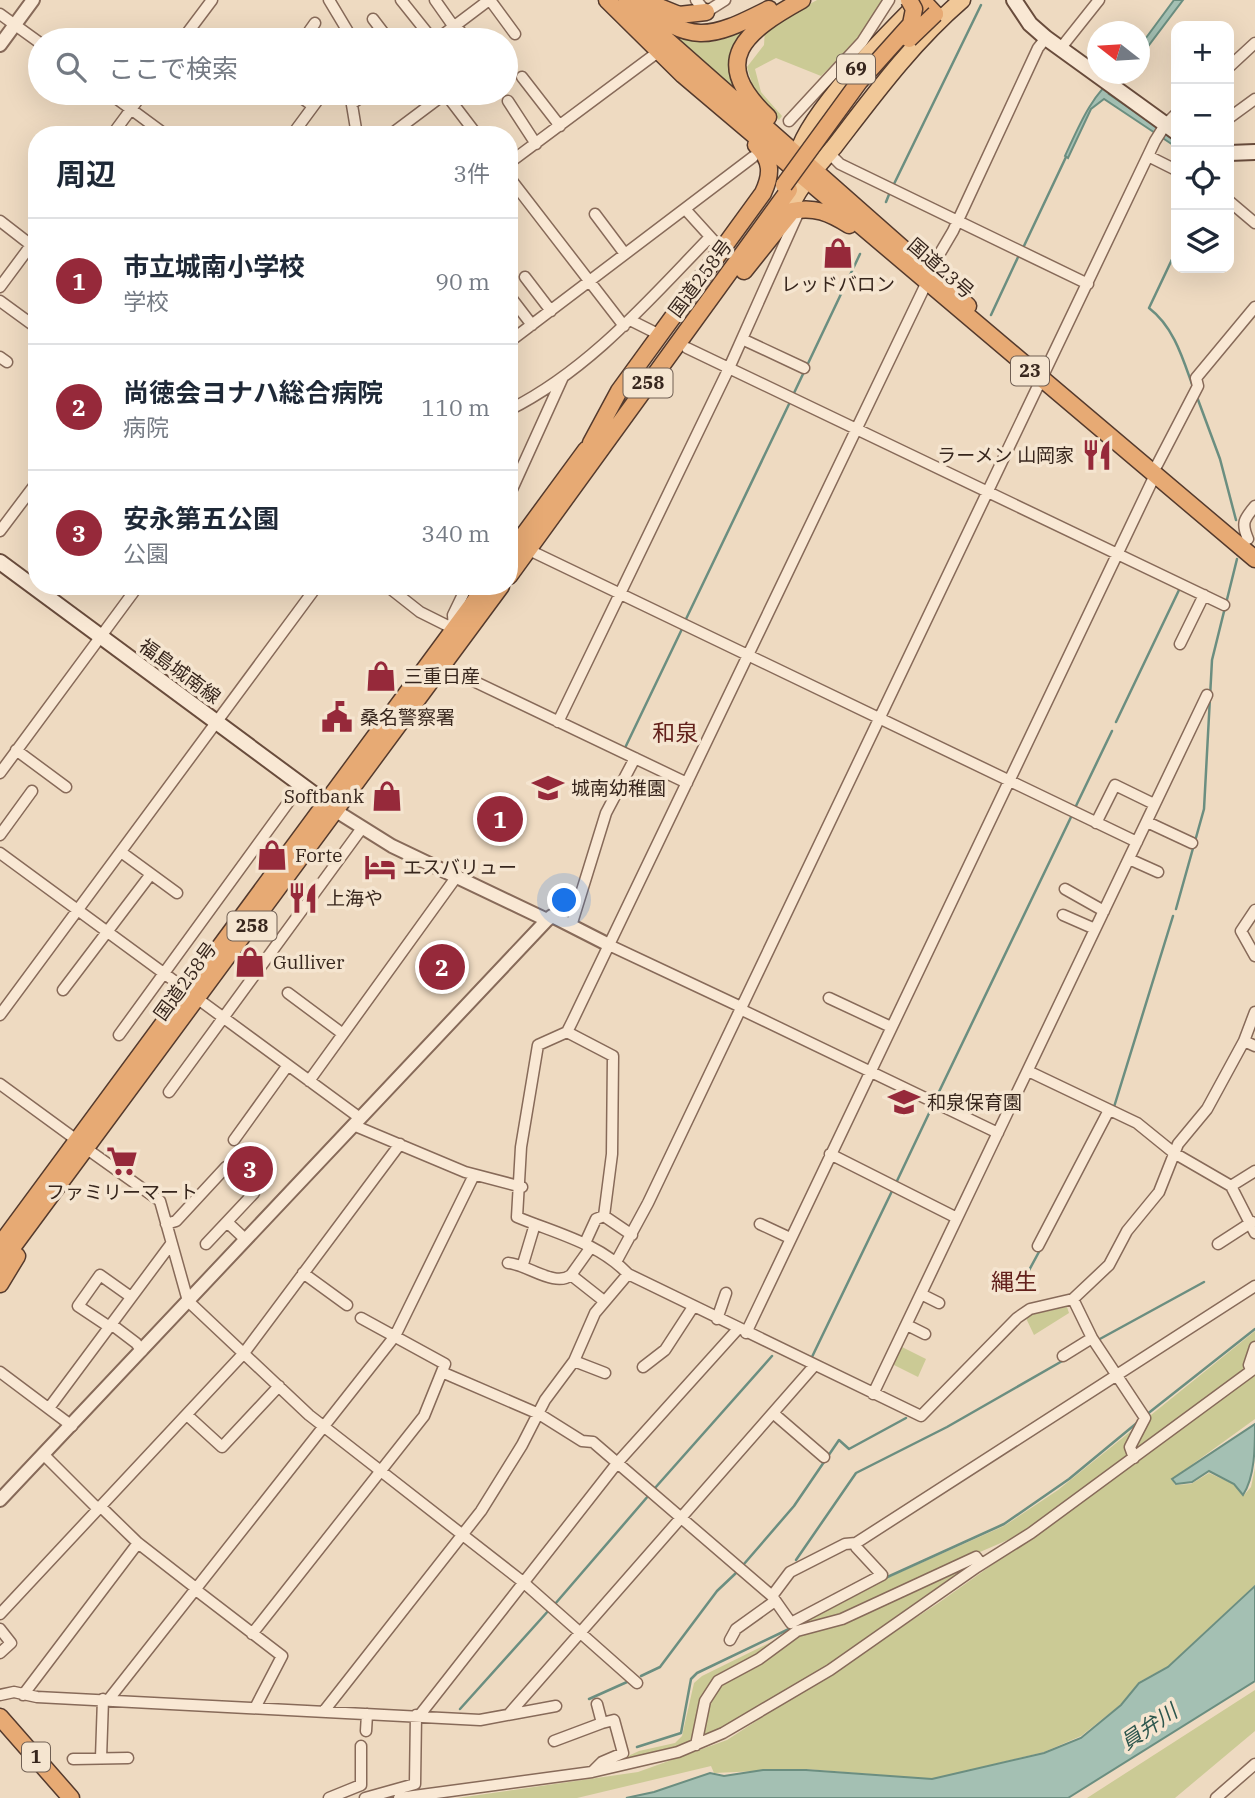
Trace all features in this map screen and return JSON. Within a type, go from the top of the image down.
[{"type":"highway","points":[[607,0],[683,75],[771,147],[819,169],[890,220],[928,264],[934,282]]},
{"type":"highway","points":[[621,0],[802,149]]},
{"type":"highway","points":[[636,0],[672,27],[701,34],[726,31],[785,0]]},
{"type":"highway","points":[[648,0],[658,8],[680,15],[701,6]]},
{"type":"highway","points":[[802,0],[752,30],[744,43],[737,66],[747,93],[761,111],[802,149],[819,169]]},
{"type":"highway","points":[[909,0],[914,9],[911,24]]},
{"type":"highway","name":"国道258号","points":[[518,545],[591,443],[929,4]]},
{"type":"highway","name":"国道258号","points":[[518,546],[582,476],[859,82],[911,24]]},
{"type":"highway","name":"258","points":[[591,443],[619,391],[723,251],[763,193],[770,174],[768,159],[683,75]]},
{"type":"highway","name":"国道23号","points":[[794,211],[813,208],[831,214],[934,282],[1156,470],[1255,559]]},
{"type":"highway","name":"258","points":[[582,476],[659,387],[743,267],[794,211]]},
{"type":"highway","name":"国道23号","points":[[1156,470],[1251,542]]},
{"type":"highway","name":"国道258号","points":[[0,1264],[26,1231],[82,1145],[330,807],[479,595]]},
{"type":"highway","name":"国道258号","points":[[330,807],[442,666],[494,595]]},
{"type":"highway","name":"国道258号","points":[[0,1245],[37,1193],[82,1145]]},
{"type":"highway","points":[[0,1231],[37,1193]]},
{"type":"highway","points":[[0,1284],[16,1258],[26,1231]]},
{"type":"highway","name":"1","points":[[0,1717],[71,1798]]},
{"type":"main road","name":"69","points":[[802,149],[830,88],[929,4],[950,0]]},
{"type":"main road","name":"69","points":[[802,149],[864,81],[927,32],[962,0]]},
{"type":"main road","points":[[1014,0],[1030,24],[1046,38],[1170,128]]},
{"type":"main road","name":"69","points":[[911,24],[929,4]]},
{"type":"main road","name":"69","points":[[794,211],[819,169],[892,71],[927,32]]},
{"type":"main road","points":[[771,147],[785,154],[802,149]]},
{"type":"main road","points":[[1234,153],[1255,152]]},
{"type":"main road","points":[[819,169],[890,246],[889,250]]},
{"type":"main road","name":"福島城南線","points":[[0,562],[28,583]]},
{"type":"main road","name":"福島城南線","points":[[44,595],[330,807]]},
{"type":"street","points":[[0,45],[33,0]]},
{"type":"street","points":[[191,28],[212,0]]},
{"type":"street","points":[[329,0],[346,28]]},
{"type":"street","points":[[401,0],[425,28]]},
{"type":"street","points":[[435,0],[455,26]]},
{"type":"street","points":[[452,28],[489,0],[510,28]]},
{"type":"street","points":[[701,6],[724,0]]},
{"type":"street","points":[[789,121],[830,88],[889,0]]},
{"type":"street","points":[[1060,49],[1099,0]]},
{"type":"street","points":[[0,13],[28,34]]},
{"type":"street","points":[[373,19],[380,28]]},
{"type":"street","points":[[312,28],[315,23]]},
{"type":"street","points":[[928,264],[957,220],[1038,48],[1046,38]]},
{"type":"street","points":[[1234,62],[1255,43]]},
{"type":"street","points":[[518,157],[658,52]]},
{"type":"street","points":[[522,77],[560,126]]},
{"type":"street","points":[[1234,114],[1255,99]]},
{"type":"street","points":[[126,105],[154,126]]},
{"type":"street","points":[[119,126],[134,105]]},
{"type":"street","points":[[352,105],[356,126]]},
{"type":"street","points":[[402,126],[429,105]]},
{"type":"street","points":[[453,105],[468,126]]},
{"type":"street","points":[[511,105],[536,144]]},
{"type":"street","points":[[299,126],[313,106]]},
{"type":"street","points":[[616,1262],[632,1235],[1155,141],[1170,128]]},
{"type":"street","points":[[1148,156],[1171,168]]},
{"type":"street","points":[[518,333],[551,311],[753,157]]},
{"type":"street","points":[[819,169],[840,164],[1088,284]]},
{"type":"street","points":[[518,189],[590,281],[627,323],[660,335]]},
{"type":"street","points":[[1234,205],[1255,223]]},
{"type":"street","points":[[685,209],[723,251]]},
{"type":"street","points":[[558,722],[743,338],[794,211]]},
{"type":"street","points":[[595,214],[625,254]]},
{"type":"street","points":[[0,221],[28,237]]},
{"type":"street","points":[[518,405],[564,377],[627,323],[709,238]]},
{"type":"street","points":[[0,287],[28,249]]},
{"type":"street","points":[[525,277],[551,311]]},
{"type":"street","points":[[934,282],[856,429],[567,1032],[538,1045],[524,1125],[522,1187],[517,1217],[588,1245],[616,1262],[628,1274],[716,1319],[912,1413],[926,1414],[1017,1318],[1030,1310],[1073,1299],[1109,1265],[1127,1231],[1159,1192],[1182,1138],[1207,1109],[1244,1041],[1255,1012]]},
{"type":"street","points":[[0,301],[28,321]]},
{"type":"street","points":[[518,307],[532,325]]},
{"type":"street","points":[[365,1798],[415,1784],[417,1715],[618,1462],[741,1331],[831,1154],[1195,392],[1198,376],[1255,307]]},
{"type":"street","points":[[743,338],[804,368]]},
{"type":"street","points":[[687,348],[1224,605]]},
{"type":"street","points":[[518,477],[564,377]]},
{"type":"street","points":[[0,531],[28,494]]},
{"type":"street","points":[[1251,542],[1242,525],[1255,506]]},
{"type":"street","points":[[518,549],[620,593],[1137,842]]},
{"type":"street","points":[[0,773],[131,595]]},
{"type":"street","points":[[0,1015],[310,595]]},
{"type":"street","points":[[398,595],[419,612],[454,629],[453,615],[463,595]]},
{"type":"street","points":[[1180,644],[1203,595]]},
{"type":"street","points":[[442,666],[687,783]]},
{"type":"street","points":[[873,1394],[1207,695]]},
{"type":"street","points":[[16,750],[65,787]]},
{"type":"street","points":[[571,926],[606,813],[635,758]]},
{"type":"street","points":[[119,1035],[302,785]]},
{"type":"street","points":[[1096,823],[1115,785],[1154,804]]},
{"type":"street","points":[[0,835],[32,791]]},
{"type":"street","points":[[330,807],[392,846],[547,920]]},
{"type":"street","points":[[1147,822],[1192,843]]},
{"type":"street","points":[[169,1092],[362,828]]},
{"type":"street","points":[[121,852],[177,893]]},
{"type":"street","points":[[0,853],[288,1065],[357,1121],[400,1144],[474,1175],[522,1187]]},
{"type":"street","points":[[1129,859],[1158,872]]},
{"type":"street","points":[[63,990],[150,874]]},
{"type":"street","points":[[309,1081],[457,876]]},
{"type":"street","points":[[1065,889],[1104,911]]},
{"type":"street","points":[[1255,910],[1241,931],[1255,956]]},
{"type":"street","points":[[1063,915],[1095,929]]},
{"type":"street","points":[[0,1500],[552,916],[998,1133]]},
{"type":"street","points":[[288,993],[343,1034]]},
{"type":"street","points":[[829,998],[891,1027]]},
{"type":"street","points":[[567,1032],[613,1056],[612,1154],[604,1216]]},
{"type":"street","points":[[1244,1041],[1255,1046]]},
{"type":"street","points":[[234,1140],[288,1065]]},
{"type":"street","points":[[1028,1072],[1137,1123],[1174,1153],[1231,1186],[1253,1226],[1218,1244]]},
{"type":"street","points":[[0,1084],[160,1201],[188,1301],[325,1426],[523,1582],[637,1683]]},
{"type":"street","points":[[1038,1246],[1109,1110]]},
{"type":"street","points":[[0,1614],[244,1353],[400,1144]]},
{"type":"street","points":[[831,1154],[957,1218]]},
{"type":"street","points":[[166,1224],[176,1221],[226,1167],[254,1193],[206,1244]]},
{"type":"street","points":[[1231,1186],[1255,1171]]},
{"type":"street","points":[[101,1758],[106,1699],[395,1336],[474,1175]]},
{"type":"street","points":[[604,1216],[632,1235]]},
{"type":"street","points":[[508,1263],[523,1264],[550,1279],[566,1279],[588,1245],[596,1219],[604,1216]]},
{"type":"street","points":[[227,1222],[246,1239]]},
{"type":"street","points":[[523,1264],[535,1224]]},
{"type":"street","points":[[760,1224],[790,1238]]},
{"type":"street","points":[[49,1408],[171,1244]]},
{"type":"street","points":[[303,1273],[346,1305]]},
{"type":"street","points":[[324,1712],[463,1535],[499,1483],[552,1389],[575,1361],[589,1323],[628,1274]]},
{"type":"street","points":[[131,1297],[100,1275],[78,1306],[136,1343],[142,1351]]},
{"type":"street","points":[[571,1275],[604,1301]]},
{"type":"street","points":[[730,1640],[736,1629],[773,1599],[790,1572],[845,1544],[856,1543],[1255,1286]]},
{"type":"street","points":[[716,1319],[726,1293]]},
{"type":"street","points":[[921,1294],[939,1303]]},
{"type":"street","points":[[1073,1299],[1092,1338],[1144,1416],[1129,1447],[1134,1458]]},
{"type":"street","points":[[643,1367],[665,1350],[693,1307]]},
{"type":"street","points":[[252,1633],[424,1416],[444,1373],[445,1364],[360,1318]]},
{"type":"street","points":[[906,1325],[925,1334]]},
{"type":"street","points":[[1063,1356],[1092,1338]]},
{"type":"street","points":[[399,1798],[592,1772],[696,1745],[723,1733],[830,1670],[981,1564],[1031,1533],[1253,1369],[1249,1365],[1255,1347]]},
{"type":"street","points":[[575,1361],[605,1373]]},
{"type":"street","points":[[509,1714],[814,1366]]},
{"type":"street","points":[[0,1372],[72,1426]]},
{"type":"street","points":[[444,1373],[539,1414],[582,1441],[593,1442],[682,1516],[773,1599],[794,1627]]},
{"type":"street","points":[[187,1415],[222,1447],[279,1386]]},
{"type":"street","points":[[773,1413],[824,1457]]},
{"type":"street","points":[[44,1455],[138,1543],[282,1656],[255,1708]]},
{"type":"street","points":[[23,1695],[138,1543]]},
{"type":"street","points":[[696,1745],[705,1700],[718,1681],[759,1659],[794,1627],[882,1575],[856,1547],[856,1543]]},
{"type":"street","points":[[794,1627],[842,1619],[976,1557],[981,1564]]},
{"type":"street","points":[[0,1629],[11,1643],[0,1653]]},
{"type":"street","points":[[0,1695],[4,1692],[480,1720],[556,1706]]},
{"type":"street","points":[[597,1704],[602,1723]]},
{"type":"street","points":[[366,1731],[367,1714]]},
{"type":"street","points":[[554,1741],[614,1720],[623,1752],[602,1762],[592,1772]]},
{"type":"street","points":[[329,1798],[361,1785],[361,1746]]},
{"type":"street","points":[[73,1759],[128,1758]]},
{"type":"street","points":[[1216,1798],[1255,1764]]},
{"type":"shaded area","points":[[817,0],[882,0],[861,37],[821,76],[776,58],[755,69],[761,92],[782,116],[779,120],[757,100],[747,67],[764,45],[765,29]]},
{"type":"shaded area","points":[[750,26],[733,67],[738,94],[666,31],[688,40],[709,42],[729,37]]},
{"type":"shaded area","points":[[250,1157],[262,1167],[249,1182],[237,1172]]},
{"type":"shaded area","points":[[1067,1307],[1069,1313],[1034,1335],[1025,1316]]},
{"type":"shaded area","points":[[1255,1331],[1255,1419],[1172,1479],[1175,1485],[1191,1484],[1209,1473],[1233,1484],[1244,1495],[1251,1487],[1255,1468],[1255,1585],[1168,1666],[1139,1682],[1120,1705],[1081,1736],[1044,1752],[932,1779],[806,1769],[714,1773],[711,1766],[577,1798],[458,1798],[638,1772],[727,1740],[937,1604],[1151,1452],[1146,1447],[1017,1536],[899,1587],[851,1612],[797,1626],[885,1579],[1004,1526],[1058,1490]]},
{"type":"shaded area","points":[[900,1346],[926,1359],[918,1377],[892,1364]]},
{"type":"shaded area","points":[[975,1559],[979,1563],[846,1655],[777,1698],[706,1737],[702,1730],[711,1697],[726,1682],[762,1664],[800,1636],[845,1621]]},
{"type":"shaded area","points":[[781,1637],[761,1657],[711,1682],[701,1701],[692,1742],[602,1768],[639,1751],[675,1743],[682,1736],[694,1683],[702,1676]]},
{"type":"shaded area","points":[[1255,1690],[1255,1731],[1175,1798],[1087,1798]]},
{"type":"water","points":[[1174,0],[1183,0],[1150,44],[1150,32]]},
{"type":"water","points":[[1107,84],[1118,84],[1109,94],[1171,137],[1171,144],[1104,99],[1091,109],[1068,158],[1065,156],[1100,91]]},
{"type":"water","points":[[1255,1424],[1252,1471],[1243,1495],[1234,1484],[1209,1471],[1192,1482],[1176,1484],[1172,1479]]},
{"type":"water","name":"員弁川","points":[[1255,1586],[1255,1681],[1068,1798],[626,1798],[654,1792],[710,1773],[724,1776],[763,1770],[806,1770],[932,1779],[1044,1753],[1081,1738],[1121,1705],[1139,1683],[1168,1667]]},
{"type":"waterway","points":[[893,186],[981,5]]},
{"type":"waterway","points":[[1023,248],[1066,157]]},
{"type":"waterway","points":[[886,202],[890,192]]},
{"type":"waterway","points":[[794,393],[860,254]]},
{"type":"waterway","points":[[991,315],[1019,255]]},
{"type":"waterway","points":[[1171,262],[1149,308],[1171,334],[1193,387]]},
{"type":"waterway","points":[[1197,397],[1220,459],[1236,520]]},
{"type":"waterway","points":[[686,619],[790,402]]},
{"type":"waterway","points":[[1176,909],[1204,809],[1212,660],[1237,559]]},
{"type":"waterway","points":[[1116,722],[1179,590]]},
{"type":"waterway","points":[[624,750],[682,629]]},
{"type":"waterway","points":[[1075,808],[1112,731]]},
{"type":"waterway","points":[[936,1098],[1072,815]]},
{"type":"waterway","points":[[1114,1107],[1173,916]]},
{"type":"waterway","points":[[896,1183],[932,1107]]},
{"type":"waterway","points":[[811,1359],[893,1189]]},
{"type":"waterway","points":[[1027,1274],[1040,1250]]},
{"type":"waterway","points":[[1098,1340],[1204,1282]]},
{"type":"waterway","points":[[1146,1415],[1255,1329]]},
{"type":"waterway","points":[[655,1488],[772,1356]]},
{"type":"waterway","points":[[796,1560],[856,1473],[947,1427],[1064,1360]]},
{"type":"waterway","points":[[744,1564],[794,1506],[839,1440],[849,1449],[906,1418]]},
{"type":"waterway","points":[[883,1579],[1004,1524],[1069,1479],[1138,1422]]},
{"type":"waterway","points":[[555,1604],[649,1495]]},
{"type":"waterway","points":[[641,1676],[660,1667],[717,1591],[736,1573]]},
{"type":"waterway","points":[[460,1709],[549,1610]]},
{"type":"waterway","points":[[637,1747],[681,1733],[691,1679],[697,1673],[789,1629]]},
{"type":"waterway","points":[[589,1699],[627,1682]]},
{"type":"place","name":"レッドバロン","points":[[838,253]]},
{"type":"place","name":"ラーメン 山岡家","points":[[1097,455]]},
{"type":"place","name":"三重日産","points":[[381,676]]},
{"type":"place","name":"桑名警察署","points":[[337,717]]},
{"type":"place","name":"城南幼稚園","points":[[548,788]]},
{"type":"place","name":"Softbank","points":[[387,796]]},
{"type":"place","name":"市立城南小学校","points":[[500,819]]},
{"type":"place","name":"Forte","points":[[272,855]]},
{"type":"place","name":"エスバリュー","points":[[380,867]]},
{"type":"place","name":"上海や","points":[[303,898]]},
{"type":"place","name":"Gulliver","points":[[250,962]]},
{"type":"place","name":"尚徳会ヨナハ総合病院","points":[[442,967]]},
{"type":"place","name":"和泉保育園","points":[[904,1102]]},
{"type":"place","name":"ファミリーマート","points":[[122,1161]]},
{"type":"place","name":"安永第五公園","points":[[250,1169]]},
{"type":"district","name":"和泉","points":[[675,733]]},
{"type":"district","name":"縄生","points":[[1014,1282]]}]
